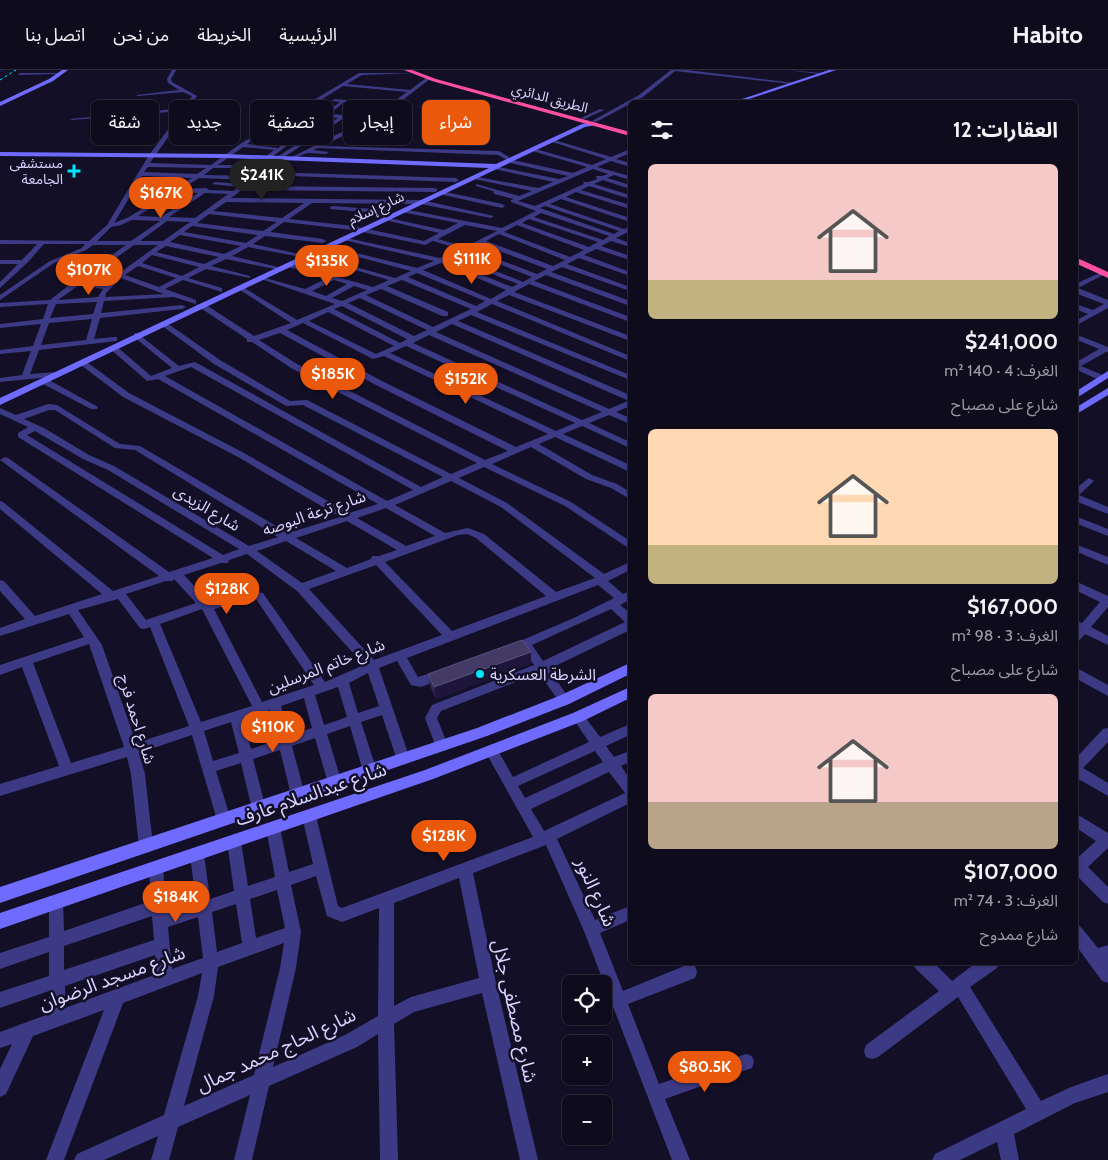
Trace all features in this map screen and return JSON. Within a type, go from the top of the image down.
[{"type":"highway","name":"الطريق الدائري","points":[[412,71],[428,78],[546,110],[581,122]]},
{"type":"highway","name":"الطريق الدائري","points":[[412,71],[535,107]]},
{"type":"highway","name":"الطريق الدائري","points":[[594,122],[628,131]]},
{"type":"highway","points":[[1078,256],[1107,271]]},
{"type":"highway","points":[[1078,261],[1107,271]]},
{"type":"street","points":[[20,74],[56,74],[66,70]]},
{"type":"street","points":[[174,70],[169,79],[170,83],[195,96]]},
{"type":"street","points":[[646,83],[664,70]]},
{"type":"street","points":[[634,100],[674,70],[792,83]]},
{"type":"street","points":[[788,70],[820,73]]},
{"type":"street","points":[[744,100],[766,94],[801,79],[834,70]]},
{"type":"street","points":[[320,99],[365,73],[412,71]]},
{"type":"street","points":[[734,72],[801,79]]},
{"type":"street","points":[[0,104],[51,80],[56,74]]},
{"type":"street","points":[[399,100],[428,78]]},
{"type":"street","points":[[342,85],[409,91]]},
{"type":"street","points":[[335,108],[359,87]]},
{"type":"street","points":[[581,122],[614,105],[639,89]]},
{"type":"street","points":[[138,95],[184,91]]},
{"type":"street","points":[[355,93],[371,94]]},
{"type":"street","points":[[150,100],[195,96]]},
{"type":"street","points":[[193,100],[195,96]]},
{"type":"street","points":[[320,99],[340,102]]},
{"type":"street","points":[[594,122],[628,103]]},
{"type":"street","points":[[78,112],[169,105]]},
{"type":"street","points":[[72,118],[169,110]]},
{"type":"street","points":[[333,116],[342,117]]},
{"type":"street","points":[[333,123],[342,117]]},
{"type":"street","name":"شارع إسلام","points":[[60,373],[68,362],[164,323],[219,290],[296,254],[342,239],[409,202],[552,141],[581,122]]},
{"type":"street","name":"شارع إسلام","points":[[508,160],[581,122],[594,122]]},
{"type":"street","points":[[0,314],[1,303],[23,280],[58,259],[79,252],[93,242],[109,226],[152,155],[169,132]]},
{"type":"street","points":[[294,158],[343,134]]},
{"type":"street","points":[[109,226],[119,224],[131,218],[250,141]]},
{"type":"street","points":[[552,141],[628,163]]},
{"type":"street","points":[[267,158],[282,145]]},
{"type":"street","points":[[89,342],[106,287],[119,273],[243,187],[279,158],[301,145]]},
{"type":"street","points":[[242,146],[277,149]]},
{"type":"street","points":[[318,146],[340,147],[360,151],[466,157]]},
{"type":"street","points":[[336,153],[340,147]]},
{"type":"street","points":[[532,150],[628,177]]},
{"type":"street","points":[[308,152],[346,153],[360,151],[368,154],[401,152],[412,155],[499,153],[508,160],[570,177],[628,196]]},
{"type":"street","points":[[320,159],[326,152]]},
{"type":"street","points":[[609,239],[513,202],[628,152]]},
{"type":"street","points":[[341,160],[346,153]]},
{"type":"street","points":[[0,154],[225,156],[494,166],[559,181]]},
{"type":"street","points":[[362,161],[368,154]]},
{"type":"street","points":[[386,162],[390,154]]},
{"type":"street","points":[[429,163],[435,154]]},
{"type":"street","points":[[166,183],[171,174],[175,155]]},
{"type":"street","points":[[407,162],[412,155]]},
{"type":"street","points":[[451,164],[454,157]]},
{"type":"street","points":[[25,377],[52,303],[60,293],[134,242],[177,209],[227,177],[237,168],[214,165],[147,165]]},
{"type":"street","name":"شارع إسلام","points":[[460,181],[474,177],[494,166]]},
{"type":"street","points":[[264,171],[435,174]]},
{"type":"street","points":[[264,171],[460,181],[519,198]]},
{"type":"street","points":[[580,172],[628,186]]},
{"type":"street","points":[[250,340],[299,322],[466,249],[529,217],[545,204],[614,173]]},
{"type":"street","points":[[141,174],[254,178]]},
{"type":"street","points":[[474,177],[538,190]]},
{"type":"street","points":[[600,188],[628,177]]},
{"type":"street","points":[[134,186],[166,183],[186,184]]},
{"type":"street","points":[[215,184],[243,187],[438,191],[502,206]]},
{"type":"street","points":[[134,186],[234,193]]},
{"type":"street","points":[[575,190],[628,207]]},
{"type":"street","name":"شارع إسلام","points":[[0,402],[60,373],[182,307],[197,304],[239,287],[307,255],[353,228],[403,210],[421,202],[438,191]]},
{"type":"street","points":[[560,197],[628,219]]},
{"type":"street","points":[[162,198],[171,199]]},
{"type":"street","points":[[180,200],[199,202]]},
{"type":"street","points":[[209,203],[278,200],[421,202],[491,216]]},
{"type":"street","points":[[272,206],[278,200]]},
{"type":"street","points":[[160,289],[248,245],[310,201]]},
{"type":"street","points":[[324,216],[338,201]]},
{"type":"street","points":[[340,214],[354,201]]},
{"type":"street","points":[[545,204],[628,230]]},
{"type":"street","points":[[147,208],[157,208]]},
{"type":"street","points":[[167,208],[177,209]]},
{"type":"street","points":[[207,212],[283,220],[324,216],[346,209],[386,216],[447,233]]},
{"type":"street","points":[[403,210],[492,228],[574,257],[628,273]]},
{"type":"street","points":[[260,218],[266,212]]},
{"type":"street","points":[[324,216],[329,225]]},
{"type":"street","points":[[529,217],[628,244]]},
{"type":"street","points":[[131,218],[193,222],[323,244],[416,270],[489,302],[628,358]]},
{"type":"street","points":[[329,225],[334,220]]},
{"type":"street","points":[[329,225],[363,229],[424,243],[435,240],[465,222]]},
{"type":"street","points":[[516,223],[592,248],[628,257]]},
{"type":"street","points":[[458,246],[492,228]]},
{"type":"street","points":[[239,287],[299,322],[372,357],[385,354],[452,322],[536,276],[628,230]]},
{"type":"street","points":[[178,233],[296,254]]},
{"type":"street","points":[[342,239],[440,260],[510,291],[628,338]]},
{"type":"street","points":[[435,240],[458,246],[536,276]]},
{"type":"street","points":[[0,242],[164,243],[279,268]]},
{"type":"street","points":[[1,284],[43,242]]},
{"type":"street","points":[[480,242],[628,303]]},
{"type":"street","points":[[79,252],[98,256],[123,257]]},
{"type":"street","points":[[150,253],[248,277]]},
{"type":"street","points":[[307,255],[399,278],[628,377]]},
{"type":"street","points":[[450,255],[628,319]]},
{"type":"street","points":[[98,256],[64,278],[106,287]]},
{"type":"street","points":[[0,262],[58,259]]},
{"type":"street","points":[[137,260],[219,290]]},
{"type":"street","points":[[287,264],[374,289]]},
{"type":"street","points":[[560,264],[628,288]]},
{"type":"street","points":[[424,267],[498,298]]},
{"type":"street","points":[[96,268],[105,270]]},
{"type":"street","points":[[1078,287],[1107,271]]},
{"type":"street","points":[[119,273],[197,304],[250,340],[332,387],[546,495],[568,504],[628,545]]},
{"type":"street","points":[[260,277],[341,303],[408,343]]},
{"type":"street","points":[[305,292],[333,278]]},
{"type":"street","points":[[325,298],[354,284]]},
{"type":"street","points":[[381,286],[446,314]]},
{"type":"street","points":[[344,289],[628,420]]},
{"type":"street","points":[[1078,290],[1108,304]]},
{"type":"street","points":[[1,303],[52,303],[177,296]]},
{"type":"street","points":[[1078,322],[1108,304]]},
{"type":"street","points":[[0,326],[182,307]]},
{"type":"street","points":[[1078,307],[1094,314]]},
{"type":"street","points":[[328,309],[408,343],[628,445]]},
{"type":"street","points":[[452,322],[628,397]]},
{"type":"street","points":[[164,323],[217,362],[289,404],[304,402],[512,510],[601,579],[622,599],[628,615]]},
{"type":"street","points":[[280,330],[366,377],[516,451]]},
{"type":"street","points":[[137,335],[178,369]]},
{"type":"street","points":[[1078,337],[1106,349]]},
{"type":"street","points":[[1078,343],[1084,340]]},
{"type":"street","points":[[0,352],[89,342],[113,343],[148,378],[192,364],[422,490]]},
{"type":"street","points":[[1078,364],[1106,349]]},
{"type":"street","points":[[385,354],[628,468]]},
{"type":"street","points":[[81,362],[126,395],[241,455],[403,549]]},
{"type":"street","points":[[1078,367],[1105,376]]},
{"type":"street","points":[[0,380],[60,373]]},
{"type":"street","points":[[158,376],[443,536]]},
{"type":"street","points":[[1078,394],[1105,376]]},
{"type":"street","points":[[44,381],[94,407]]},
{"type":"street","points":[[1078,410],[1108,391]]},
{"type":"street","name":"شارع ترعة البوصه","points":[[0,632],[173,577],[388,504],[628,404]]},
{"type":"street","points":[[17,418],[48,407],[56,408],[118,446],[137,448],[344,571]]},
{"type":"street","name":"شارع الزيدى","points":[[0,411],[35,427],[86,457],[111,468],[250,551],[301,588],[372,666]]},
{"type":"street","points":[[35,427],[21,435],[107,489],[148,511],[224,560]]},
{"type":"street","points":[[532,444],[589,477],[614,486],[628,495]]},
{"type":"street","points":[[5,460],[173,577],[205,605],[259,708]]},
{"type":"street","points":[[1078,490],[1089,481]]},
{"type":"street","points":[[1078,492],[1108,511]]},
{"type":"street","points":[[0,504],[116,595],[144,626],[205,605],[251,595],[259,596],[322,687]]},
{"type":"street","points":[[1078,520],[1108,533]]},
{"type":"street","points":[[301,588],[403,549],[462,531],[477,534],[554,597]]},
{"type":"street","points":[[1078,548],[1108,561]]},
{"type":"street","points":[[376,560],[450,636]]},
{"type":"street","name":"شارع خاتم المرسلين","points":[[0,790],[132,750],[342,681],[399,655],[601,579],[628,567]]},
{"type":"street","points":[[0,584],[34,622]]},
{"type":"street","points":[[1078,586],[1108,600],[1079,626],[1108,641]]},
{"type":"street","points":[[501,654],[622,599]]},
{"type":"street","name":"شارع احمد فرج","points":[[72,610],[99,652],[132,750],[138,774],[146,846]]},
{"type":"street","points":[[154,622],[197,729],[224,820]]},
{"type":"street","points":[[442,746],[431,718],[436,708],[542,667],[628,626]]},
{"type":"street","points":[[0,670],[92,639]]},
{"type":"street","points":[[525,644],[564,700]]},
{"type":"street","points":[[399,655],[415,682],[421,682],[451,672]]},
{"type":"street","points":[[26,661],[67,770]]},
{"type":"street","points":[[372,666],[402,759]]},
{"type":"street","name":"شارع عبدالسلام عارف","points":[[0,895],[442,746],[564,700],[628,669]]},
{"type":"street","points":[[1078,674],[1108,691]]},
{"type":"street","points":[[342,681],[370,771]]},
{"type":"street","points":[[308,692],[319,731],[340,781],[356,788],[354,801]]},
{"type":"street","name":"شارع عبدالسلام عارف","points":[[0,921],[394,787],[578,717],[628,693]]},
{"type":"street","points":[[274,704],[298,795]]},
{"type":"street","points":[[209,768],[386,709]]},
{"type":"street","points":[[236,716],[259,808]]},
{"type":"street","points":[[578,717],[628,787]]},
{"type":"street","points":[[510,784],[628,730]]},
{"type":"street","points":[[1078,766],[1108,732]]},
{"type":"street","name":"شارع النور","points":[[491,751],[523,806],[546,839],[592,929],[681,1160]]},
{"type":"street","points":[[523,806],[628,757]]},
{"type":"street","points":[[385,766],[384,779],[394,787]]},
{"type":"street","points":[[1078,771],[1108,790]]},
{"type":"street","points":[[309,816],[331,907],[334,913],[342,915],[546,839],[628,798]]},
{"type":"street","points":[[1078,821],[1107,840],[1078,867]]},
{"type":"street","points":[[243,1160],[288,968],[293,932],[273,828]]},
{"type":"street","points":[[234,842],[250,948]]},
{"type":"street","points":[[160,1160],[206,996],[211,963],[197,854]]},
{"type":"street","points":[[156,868],[165,980]]},
{"type":"street","points":[[160,923],[321,868]]},
{"type":"street","name":"شارع مصطفى جلال","points":[[465,870],[488,983],[529,1160]]},
{"type":"street","points":[[1078,871],[1108,897]]},
{"type":"street","points":[[387,899],[386,1021],[389,1160]]},
{"type":"street","points":[[56,902],[57,1019]]},
{"type":"street","points":[[0,961],[159,906]]},
{"type":"street","points":[[592,929],[628,914]]},
{"type":"street","name":"شارع مسجد الرضوان","points":[[0,1040],[293,932]]},
{"type":"street","points":[[1078,934],[1101,955],[1108,975]]},
{"type":"street","points":[[0,1000],[57,979],[163,945]]},
{"type":"street","points":[[925,965],[956,989],[1038,1112]]},
{"type":"street","points":[[872,1051],[987,965]]},
{"type":"street","points":[[619,1000],[689,972]]},
{"type":"street","name":"شارع الحاج محمد جمال","points":[[83,1160],[351,1041],[411,1005],[488,983]]},
{"type":"street","points":[[55,1160],[117,997]]},
{"type":"street","points":[[0,1088],[27,1030]]},
{"type":"street","points":[[654,1094],[746,1062]]},
{"type":"street","points":[[941,1160],[1038,1112],[1108,1083]]},
{"type":"street","points":[[1004,1129],[1010,1160]]},
{"type":"building","points":[[522,640],[531,652],[434,687],[428,674]]},
{"type":"railway","points":[[0,80],[16,70]]},
{"type":"place","name":"مستشفى الجامعة","points":[[74,171]]},
{"type":"place","name":"الشرطة العسكرية","points":[[480,674]]}]
